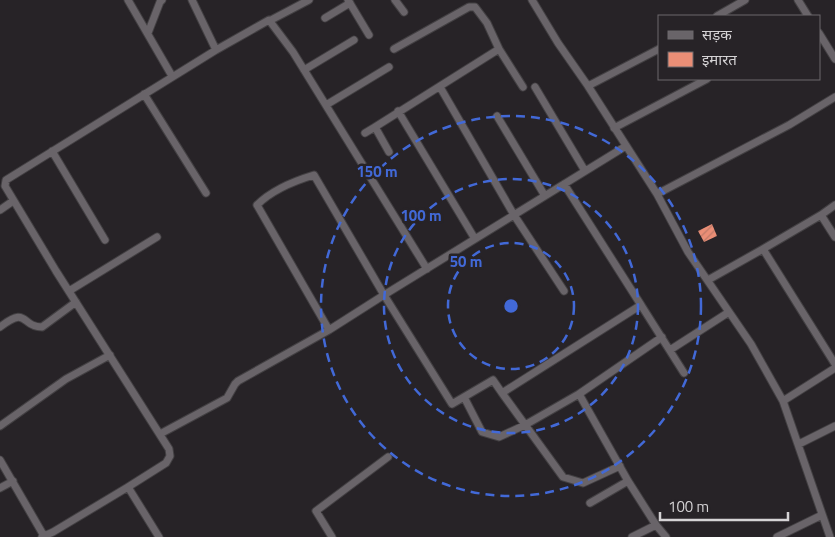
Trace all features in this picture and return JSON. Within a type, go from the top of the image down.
[{"type":"street","points":[[128,0],[172,76]]},
{"type":"street","points":[[148,33],[162,0]]},
{"type":"street","points":[[192,0],[216,50]]},
{"type":"street","points":[[4,183],[172,76],[268,20],[309,0]]},
{"type":"street","points":[[395,0],[404,12]]},
{"type":"street","points":[[532,0],[657,194],[688,252],[751,344],[783,401],[830,537]]},
{"type":"street","points":[[718,15],[744,0]]},
{"type":"street","points":[[798,0],[807,15]]},
{"type":"street","points":[[325,18],[349,2],[369,35]]},
{"type":"street","points":[[394,49],[472,6],[476,7],[523,87]]},
{"type":"street","points":[[271,20],[427,268]]},
{"type":"street","points":[[820,35],[835,59]]},
{"type":"street","points":[[304,70],[354,40]]},
{"type":"street","points":[[365,133],[499,49]]},
{"type":"street","points":[[588,86],[658,50]]},
{"type":"street","points":[[326,105],[389,67]]},
{"type":"street","points":[[614,128],[705,80]]},
{"type":"street","points":[[440,87],[514,215],[564,291]]},
{"type":"street","points":[[535,87],[585,171]]},
{"type":"street","points":[[144,94],[206,193]]},
{"type":"street","points":[[657,194],[789,125],[835,97]]},
{"type":"street","points":[[398,111],[475,239]]},
{"type":"street","points":[[497,116],[545,196]]},
{"type":"street","points":[[375,127],[389,152]]},
{"type":"street","points":[[160,434],[227,398],[234,384],[238,381],[329,330],[626,146]]},
{"type":"street","points":[[52,151],[105,240]]},
{"type":"street","points":[[329,330],[257,205],[265,197],[298,180],[314,175],[384,295],[452,404],[493,380],[563,477],[583,483],[620,466]]},
{"type":"street","points":[[0,176],[69,291],[160,434],[169,449],[170,456],[166,463],[128,487],[53,532],[43,536],[0,460]]},
{"type":"street","points":[[564,184],[684,373]]},
{"type":"street","points":[[0,210],[14,201]]},
{"type":"street","points":[[708,280],[835,205]]},
{"type":"street","points":[[821,215],[835,237]]},
{"type":"street","points":[[69,291],[157,237]]},
{"type":"street","points":[[763,249],[835,364]]},
{"type":"street","points":[[0,328],[15,317],[22,317],[38,327],[42,327],[76,302]]},
{"type":"street","points":[[502,393],[641,305]]},
{"type":"street","points":[[670,350],[729,312]]},
{"type":"street","points":[[464,397],[482,432],[498,437],[525,425],[579,394],[662,337]]},
{"type":"street","points":[[0,426],[66,380],[110,355]]},
{"type":"street","points":[[783,401],[835,368]]},
{"type":"street","points":[[579,394],[628,481],[656,525],[666,537]]},
{"type":"street","points":[[799,444],[835,426]]},
{"type":"street","points":[[332,537],[316,511],[388,457]]},
{"type":"street","points":[[0,488],[13,481]]},
{"type":"street","points":[[590,503],[628,481]]},
{"type":"street","points":[[128,487],[159,537]]},
{"type":"street","points":[[777,537],[822,515]]},
{"type":"street","points":[[632,537],[656,525]]},
{"type":"building","points":[[712,224],[717,236],[704,242],[698,231]]}]
